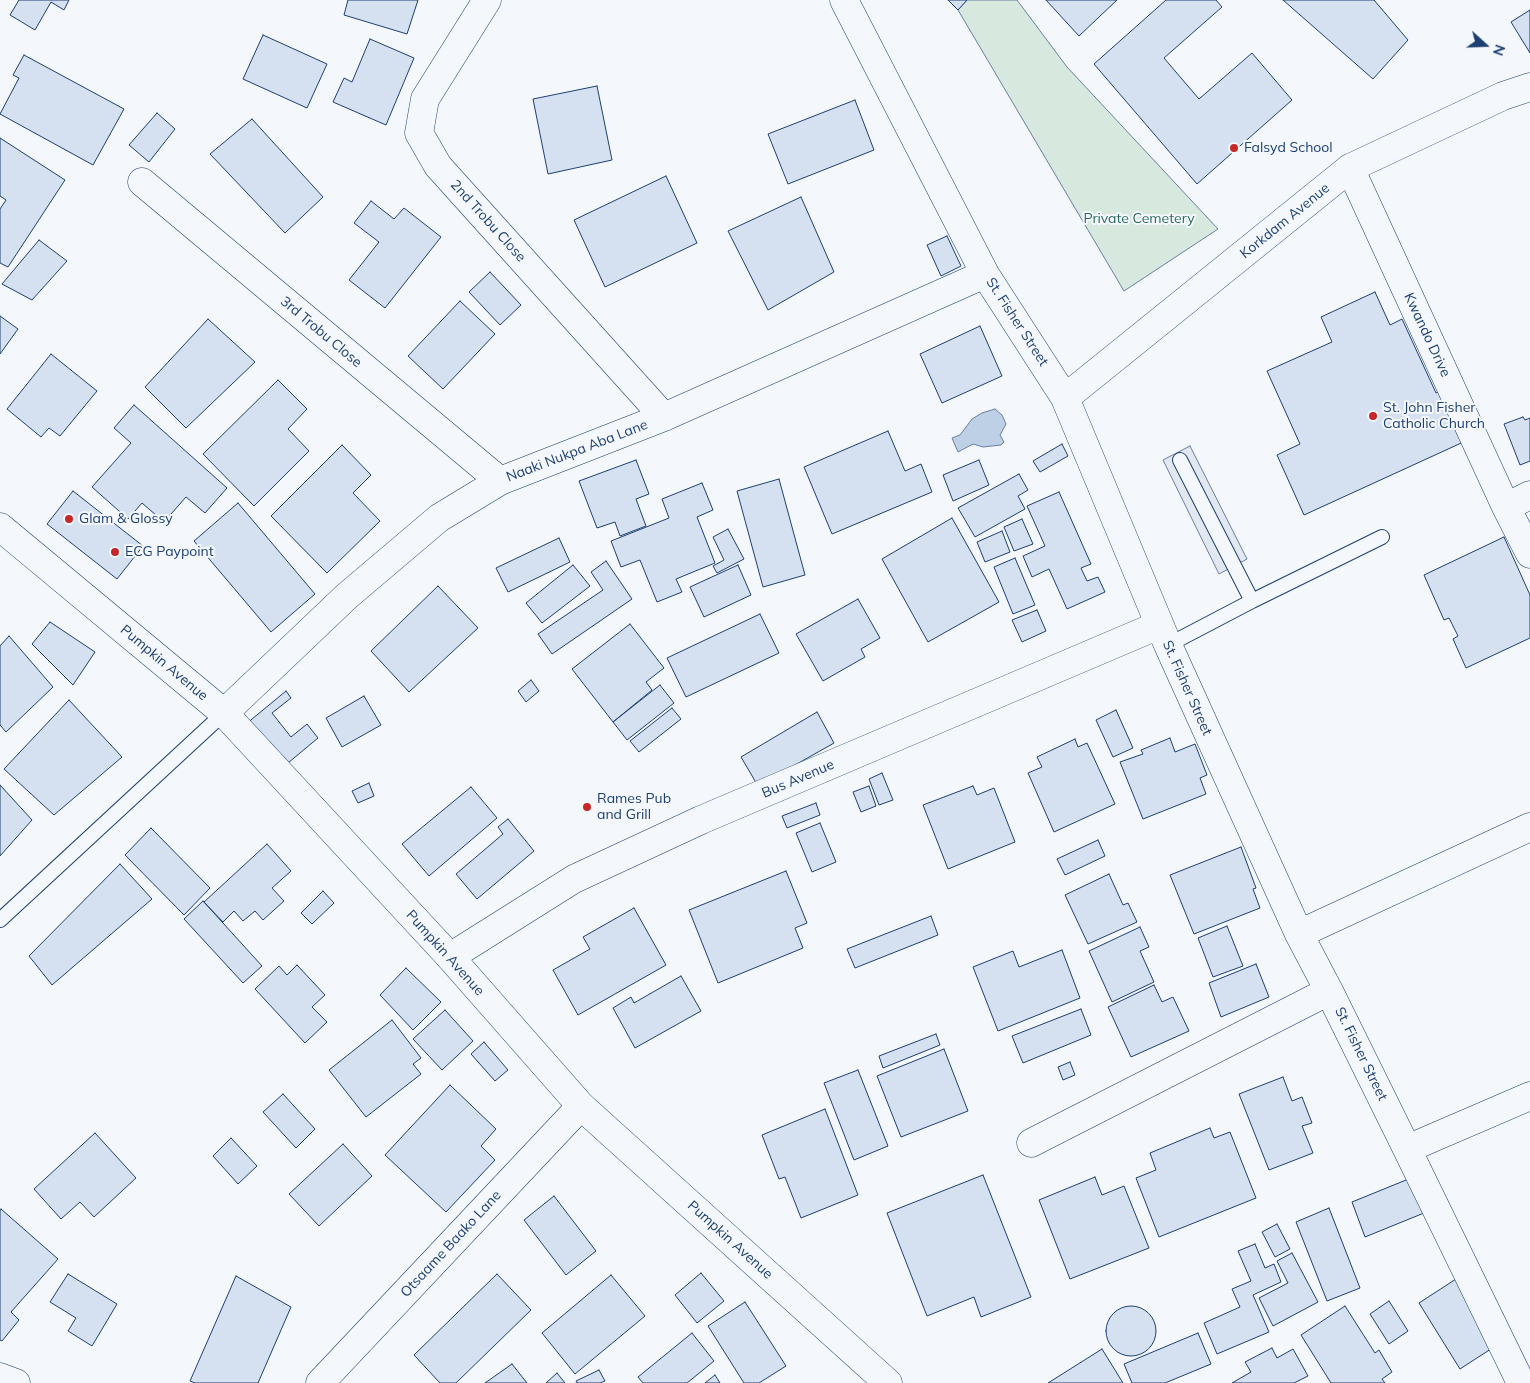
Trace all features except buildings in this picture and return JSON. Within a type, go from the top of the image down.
[{"type":"street","name":"2nd Trobu Close","points":[[487,0],[425,99],[419,133],[438,166],[664,417]]},
{"type":"street","name":"St. Fisher Street","points":[[844,0],[985,274],[1065,398],[1163,635],[1299,934],[1329,991],[1521,1383]]},
{"type":"street","name":"Korkdam Avenue","points":[[1065,398],[1350,168],[1503,96],[1530,87]]},
{"type":"street","name":"Kwando Drive","points":[[1350,168],[1506,507],[1530,554]]},
{"type":"street","name":"3rd Trobu Close","points":[[142,182],[500,481]]},
{"type":"street","name":"Naaki Nukpa Aba Lane","points":[[224,713],[347,596],[439,518],[500,481],[664,417],[985,274]]},
{"type":"street","points":[[1506,507],[1530,495]]},
{"type":"street","name":"Pumpkin Avenue","points":[[0,528],[224,713],[450,957],[581,1106],[888,1383]]},
{"type":"street","name":"Bus Avenue","points":[[450,957],[574,879],[710,816],[1163,635]]},
{"type":"street","points":[[1299,934],[1530,827]]},
{"type":"street","points":[[1031,1143],[1329,991]]},
{"type":"street","points":[[1407,1149],[1530,1096]]},
{"type":"street","name":"Otsaame Baako Lane","points":[[320,1383],[581,1106]]},
{"type":"street","points":[[0,1377],[16,1383]]},
{"type":"lane","points":[[1180,460],[1252,601]]},
{"type":"lane","points":[[1163,635],[1252,601],[1382,538]]},
{"type":"lane","points":[[0,920],[224,713]]},
{"type":"green space","name":"Private Cemetery","points":[[967,0],[1017,0],[1067,67],[1218,229],[1124,291],[958,10]]},
{"type":"shaded area","points":[[1190,446],[1247,559],[1219,574],[1163,460]]},
{"type":"water","points":[[995,409],[1002,415],[1006,424],[1000,435],[1004,442],[1001,445],[983,447],[973,444],[958,452],[952,438],[960,435],[972,419],[982,413]]},
{"type":"place","name":"Falsyd School","points":[[1234,148]]},
{"type":"place","name":"St. John Fisher Catholic Church","points":[[1373,416]]},
{"type":"place","name":"Glam & Glossy","points":[[69,519]]},
{"type":"place","name":"ECG Paypoint","points":[[115,552]]},
{"type":"place","name":"Rames Pub and Grill","points":[[587,807]]}]
